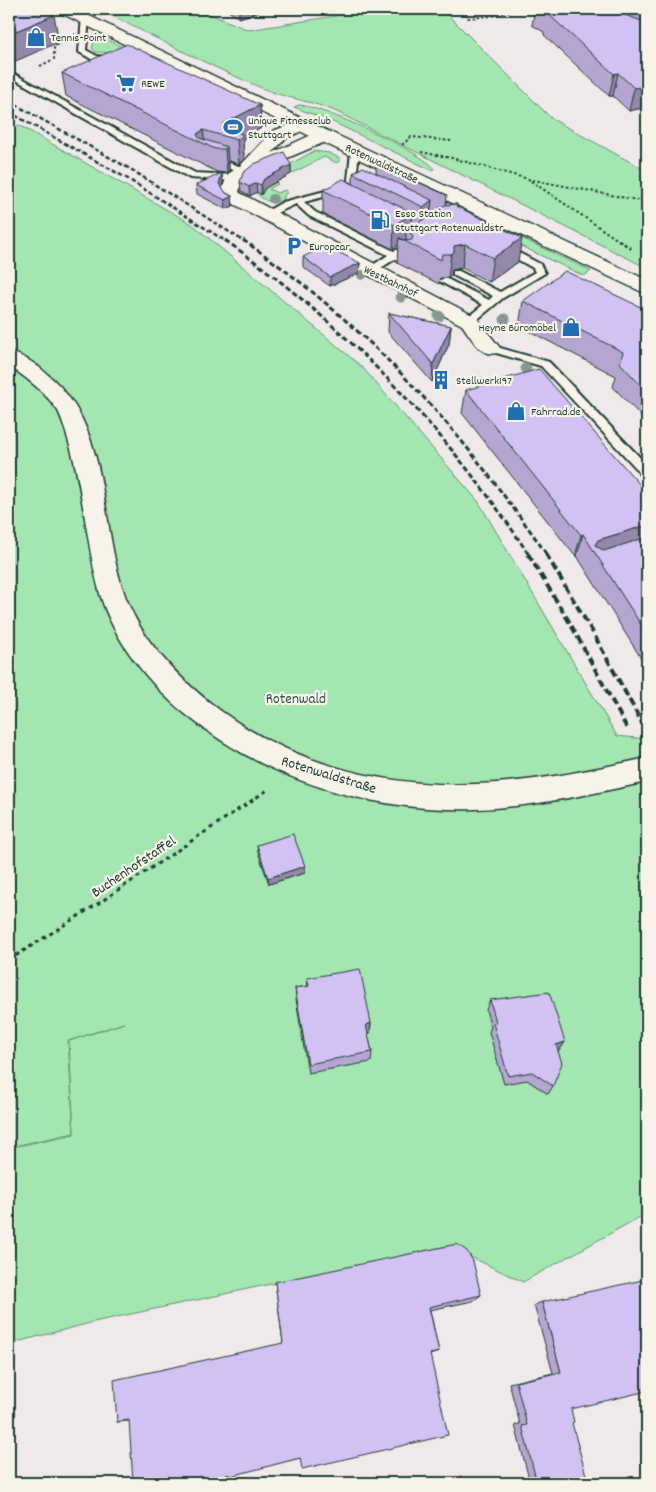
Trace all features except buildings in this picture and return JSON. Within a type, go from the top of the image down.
[{"type":"main road","name":"Rotenwaldstraße","points":[[64,9],[141,50],[647,287]]},
{"type":"main road","points":[[240,174],[279,135],[302,125]]},
{"type":"main road","points":[[240,174],[324,136]]},
{"type":"main road","name":"Westbahnhof","points":[[240,174],[230,192],[234,197],[370,271],[469,321],[490,348]]},
{"type":"main road","name":"Rotenwaldstraße","points":[[9,358],[24,365],[44,382],[70,414],[85,460],[114,598],[133,640],[146,659],[164,679],[220,727],[253,747],[295,767],[370,788],[411,794],[456,797],[514,793],[570,786],[647,770]]},
{"type":"lane","points":[[85,19],[82,50],[86,55],[99,59],[118,59]]},
{"type":"lane","points":[[9,73],[193,176],[240,174]]},
{"type":"lane","points":[[265,215],[286,204],[336,194],[352,180],[355,151]]},
{"type":"lane","points":[[205,158],[240,174]]},
{"type":"lane","points":[[352,180],[379,193]]},
{"type":"lane","points":[[299,202],[312,214],[406,261]]},
{"type":"lane","points":[[482,222],[507,220]]},
{"type":"lane","points":[[469,321],[500,296],[540,273],[537,266],[494,243]]},
{"type":"lane","points":[[370,271],[409,249]]},
{"type":"lane","points":[[456,273],[500,296]]},
{"type":"lane","points":[[444,281],[490,304]]},
{"type":"lane","points":[[490,348],[544,364],[563,381],[635,460],[647,478]]},
{"type":"path","points":[[463,9],[468,18],[492,16],[516,9]]},
{"type":"path","points":[[35,69],[54,58],[54,46],[67,41]]},
{"type":"path","points":[[402,146],[412,137],[450,141]]},
{"type":"path","points":[[420,152],[452,158],[528,179],[647,202]]},
{"type":"path","points":[[528,179],[639,255]]},
{"type":"path","name":"Buchenhofstaffel","points":[[9,960],[110,895],[269,788]]},
{"type":"green space","points":[[98,9],[197,9],[249,30],[378,9],[442,9],[552,119],[647,171],[647,268],[337,112],[264,89],[243,80]]},
{"type":"green space","points":[[96,35],[124,48],[116,53],[96,52],[92,48]]},
{"type":"green space","points":[[299,105],[328,113],[371,131],[412,152],[427,161],[435,169],[431,170],[335,123],[294,107]]},
{"type":"green space","name":"Rotenwald","points":[[19,125],[192,224],[362,367],[478,501],[617,736],[647,739],[647,1213],[523,1282],[448,1246],[94,1322],[9,1344],[9,1148],[74,1134],[9,1147],[9,131]],"holes":[[[124,1023],[69,1041],[74,1128],[68,1041]]]},
{"type":"green space","points":[[314,151],[329,153],[341,159],[337,163],[324,157],[289,175],[285,174],[274,180],[278,184],[269,189],[277,193],[285,190],[288,192],[284,195],[284,199],[280,201],[268,201],[257,194],[255,190],[264,179]]},
{"type":"green space","points":[[496,226],[591,271],[584,276],[481,227]]},
{"type":"railway","points":[[9,101],[132,170],[245,242]]},
{"type":"railway","points":[[9,112],[128,179],[227,242]]},
{"type":"railway","points":[[225,240],[312,308],[353,344],[392,383],[465,466],[529,555]]},
{"type":"railway","points":[[243,240],[316,295],[385,357],[417,390],[477,460],[547,555]]},
{"type":"railway","points":[[528,554],[570,623],[628,730]]},
{"type":"railway","points":[[546,554],[592,631],[642,723]]},
{"type":"place","name":"Tennis-Point","points":[[36,37]]},
{"type":"place","name":"REWE","points":[[126,83]]},
{"type":"place","name":"Unique Fitnessclub Stuttgart","points":[[233,127]]},
{"type":"place","name":"Esso Station Stuttgart Rotenwaldstr","points":[[380,220]]},
{"type":"place","name":"Europcar","points":[[294,246]]},
{"type":"place","name":"Heyne Büromöbel","points":[[571,327]]},
{"type":"place","name":"Stellwerk197","points":[[441,380]]},
{"type":"place","name":"Fahrrad.de","points":[[516,411]]}]
